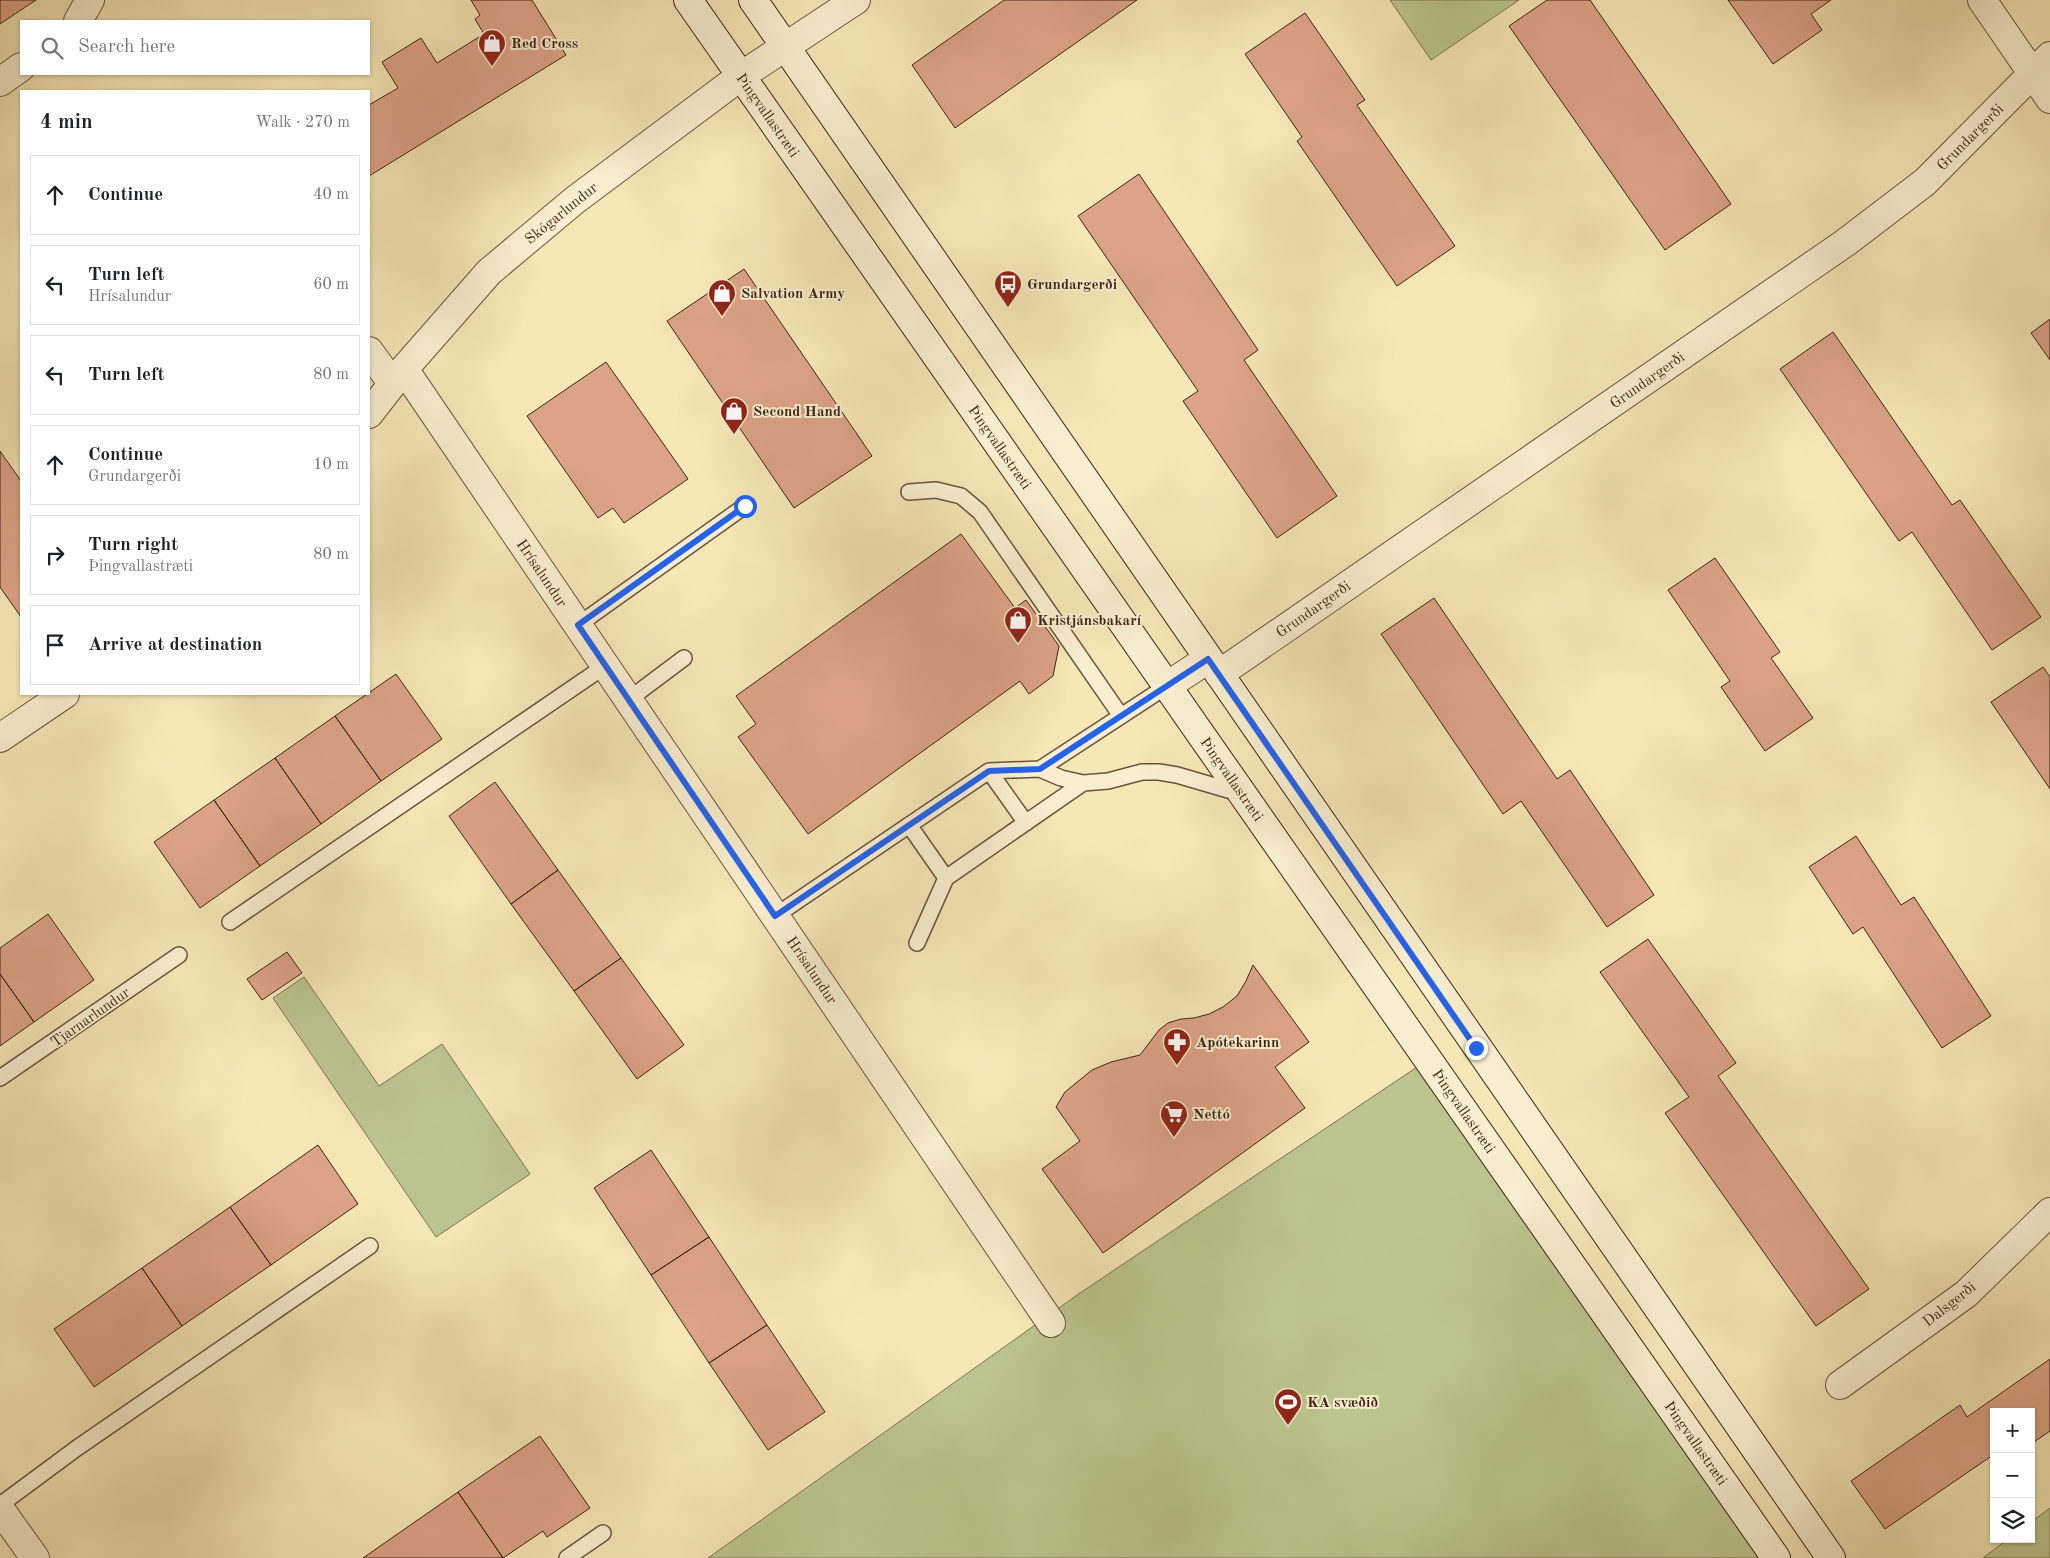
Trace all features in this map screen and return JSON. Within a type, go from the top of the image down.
[{"type":"main road","points":[[79,20],[90,0]]},
{"type":"main road","name":"Þingvallastræti","points":[[688,0],[1776,1558]]},
{"type":"main road","points":[[753,0],[1831,1558]]},
{"type":"main road","name":"Skógarlundur","points":[[370,413],[398,376],[489,272],[575,200],[741,76],[856,0]]},
{"type":"main road","points":[[1982,0],[2041,66],[2050,99]]},
{"type":"main road","name":"Grundargerði","points":[[1167,686],[1214,666],[1845,243],[1925,182],[2041,66]]},
{"type":"main road","points":[[0,82],[20,68]]},
{"type":"main road","name":"Hrísalundur","points":[[370,352],[398,376],[578,625],[1051,1323]]},
{"type":"main road","points":[[0,738],[64,695]]},
{"type":"main road","name":"Dalsgerði","points":[[1840,1384],[1966,1294],[2050,1212]]},
{"type":"main road","points":[[0,1510],[35,1558]]},
{"type":"lane","points":[[909,492],[936,490],[960,496],[980,512],[1121,716]]},
{"type":"lane","points":[[578,625],[745,506]]},
{"type":"lane","points":[[628,700],[684,658]]},
{"type":"lane","points":[[230,922],[605,666]]},
{"type":"lane","points":[[1040,769],[1167,686]]},
{"type":"lane","points":[[775,916],[989,771],[1040,769],[1061,778],[1083,783],[1108,782],[1142,772],[1159,772],[1177,775],[1243,794]]},
{"type":"lane","points":[[989,771],[1026,823]]},
{"type":"lane","points":[[917,943],[946,878],[1083,783]]},
{"type":"lane","points":[[909,825],[946,878]]},
{"type":"lane","name":"Tjarnarlundur","points":[[0,1078],[179,955]]},
{"type":"lane","points":[[0,1505],[77,1448],[370,1246]]},
{"type":"lane","points":[[567,1558],[603,1533]]},
{"type":"green space","points":[[1390,0],[1519,0],[1431,60]]},
{"type":"green space","points":[[304,977],[379,1086],[442,1044],[530,1174],[436,1237],[273,998]]},
{"type":"green space","name":"KA svæðið","points":[[1435,1055],[1771,1558],[708,1558],[1080,1293]]},
{"type":"green space","points":[[2050,1508],[2050,1558],[1983,1558],[2003,1543],[2035,1543],[2035,1519]]},
{"type":"building","points":[[0,0],[36,0],[0,24]]},
{"type":"building","points":[[471,0],[532,0],[566,55],[370,175],[370,104],[398,88],[382,62],[421,38],[437,63],[484,34],[475,19],[480,15]]},
{"type":"building","points":[[1004,0],[1137,0],[955,128],[912,65]]},
{"type":"building","points":[[1547,0],[1590,0],[1731,204],[1665,250],[1509,26]]},
{"type":"building","points":[[1728,0],[1831,0],[1811,14],[1822,30],[1773,64]]},
{"type":"building","points":[[1305,13],[1365,100],[1357,105],[1455,246],[1397,286],[1297,141],[1302,137],[1245,54]]},
{"type":"building","points":[[1139,174],[1258,350],[1244,360],[1337,496],[1277,538],[1183,401],[1198,391],[1078,216]]},
{"type":"building","points":[[744,269],[872,456],[794,508],[667,321]]},
{"type":"building","points":[[2050,319],[2050,360],[2031,333]]},
{"type":"building","points":[[1833,332],[1952,505],[1960,500],[2041,617],[1992,650],[1912,532],[1899,541],[1780,369]]},
{"type":"building","points":[[606,362],[688,479],[624,523],[613,508],[598,518],[527,416]]},
{"type":"building","points":[[0,451],[20,480],[20,616],[0,587]]},
{"type":"building","points":[[961,534],[1015,608],[1026,600],[1059,646],[1053,676],[1029,694],[1020,681],[808,834],[738,737],[756,724],[736,696]]},
{"type":"building","points":[[1715,558],[1780,652],[1771,658],[1813,718],[1765,751],[1721,687],[1730,681],[1668,590]]},
{"type":"building","points":[[1434,598],[1557,779],[1570,770],[1654,895],[1607,927],[1521,801],[1503,814],[1381,634]]},
{"type":"building","points":[[2043,667],[2050,677],[2050,789],[1991,702]]},
{"type":"building","points":[[396,674],[442,739],[381,781],[335,716],[366,695],[370,695],[370,692]]},
{"type":"building","points":[[335,716],[381,781],[321,824],[275,758]]},
{"type":"building","points":[[275,758],[321,824],[260,866],[214,800]]},
{"type":"building","points":[[495,782],[558,870],[511,904],[449,816]]},
{"type":"building","points":[[214,800],[260,866],[200,908],[154,842]]},
{"type":"building","points":[[1856,836],[1901,905],[1914,897],[1991,1016],[1942,1048],[1863,927],[1853,934],[1809,867]]},
{"type":"building","points":[[558,870],[621,958],[574,991],[511,904]]},
{"type":"building","points":[[48,914],[94,980],[34,1022],[0,974],[0,948]]},
{"type":"building","points":[[1648,939],[1736,1063],[1718,1076],[1869,1289],[1816,1326],[1665,1113],[1689,1097],[1600,972]]},
{"type":"building","points":[[287,952],[302,973],[262,1000],[247,979]]},
{"type":"building","points":[[621,958],[684,1045],[637,1079],[574,991]]},
{"type":"building","points":[[1253,965],[1309,1042],[1275,1067],[1305,1108],[1103,1253],[1042,1169],[1080,1141],[1056,1107],[1065,1092],[1092,1070],[1111,1062],[1140,1055],[1159,1030],[1168,1023],[1209,1014],[1223,1007],[1237,996]]},
{"type":"building","points":[[0,974],[34,1022],[0,1046]]},
{"type":"building","points":[[318,1145],[358,1204],[271,1265],[230,1207]]},
{"type":"building","points":[[651,1150],[709,1237],[651,1275],[594,1188]]},
{"type":"building","points":[[230,1207],[271,1265],[182,1326],[142,1268]]},
{"type":"building","points":[[709,1237],[767,1325],[709,1363],[651,1275]]},
{"type":"building","points":[[142,1268],[182,1326],[94,1387],[54,1329]]},
{"type":"building","points":[[767,1325],[825,1412],[768,1450],[709,1363]]},
{"type":"building","points":[[2050,1359],[2050,1431],[2035,1441],[2035,1408],[1990,1408],[1990,1457],[1885,1529],[1851,1481],[1960,1405],[1967,1417]]},
{"type":"building","points":[[540,1436],[590,1508],[547,1537],[543,1531],[503,1558],[458,1492]]},
{"type":"building","points":[[458,1492],[503,1558],[363,1558]]},
{"type":"place","name":"Red Cross","points":[[492,67]]},
{"type":"place","name":"Grundargerði","points":[[1008,308]]},
{"type":"place","name":"Salvation Army","points":[[722,317]]},
{"type":"place","name":"Second Hand","points":[[734,435]]},
{"type":"place","name":"Kristjánsbakarí","points":[[1018,644]]},
{"type":"place","name":"Apótekarinn","points":[[1177,1066]]},
{"type":"place","name":"Nettó","points":[[1174,1138]]},
{"type":"place","name":"KA svæðið","points":[[1288,1426]]},
{"type":"route","points":[[745,506],[578,625],[775,916],[989,771],[1040,769],[1208,659],[1476,1048]]}]
